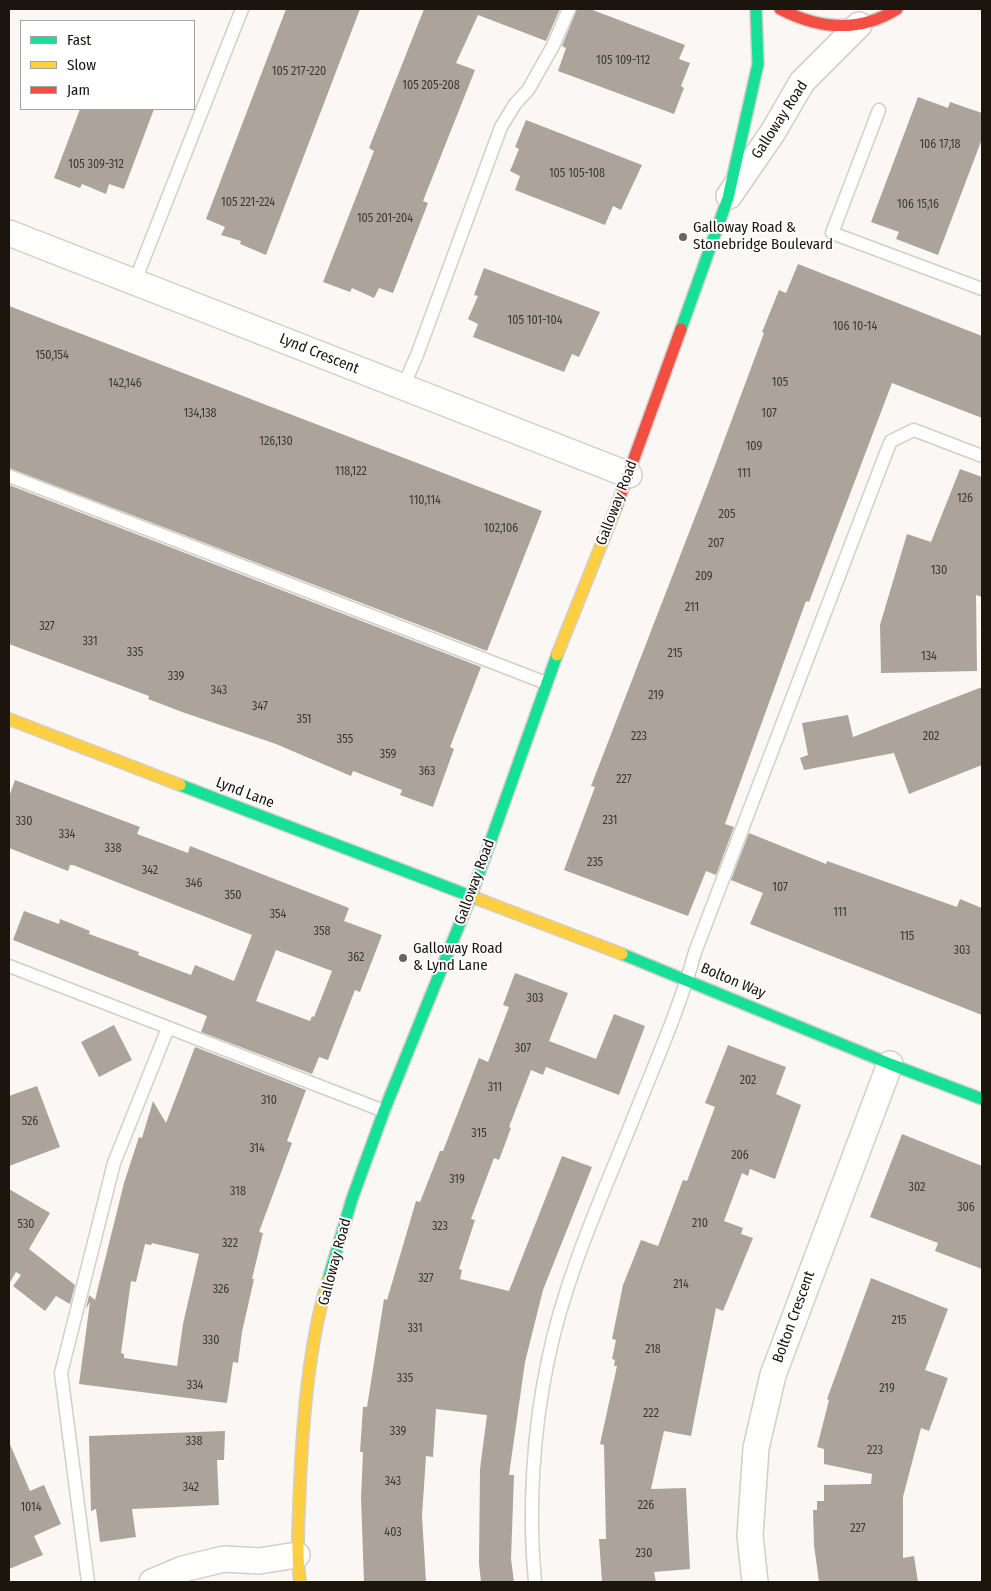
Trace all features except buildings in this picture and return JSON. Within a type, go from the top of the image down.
[{"type":"street","name":"Galloway Road","points":[[300,1582],[297,1555],[302,1449],[309,1376],[325,1289],[352,1199],[384,1111],[471,896],[546,683],[629,475],[728,198],[758,64],[756,9]]},
{"type":"street","points":[[780,9],[794,18],[826,26],[860,25],[891,14],[897,9]]},
{"type":"street","name":"Galloway Road","points":[[728,198],[773,132],[802,82],[860,25]]},
{"type":"street","name":"Lynd Crescent","points":[[9,233],[629,475]]},
{"type":"street","name":"Lynd Lane","points":[[9,719],[471,896]]},
{"type":"street","name":"Bolton Way","points":[[471,896],[688,978],[890,1064],[982,1099]]},
{"type":"street","name":"Bolton Crescent","points":[[755,1582],[750,1536],[756,1448],[773,1375],[890,1064]]},
{"type":"street","points":[[152,1582],[183,1569],[224,1559],[259,1561],[297,1555]]},
{"type":"lane","points":[[135,281],[242,9]]},
{"type":"lane","points":[[403,387],[417,355],[501,127],[515,104],[528,90],[553,46],[569,9]]},
{"type":"lane","points":[[879,110],[832,233],[982,289]]},
{"type":"lane","points":[[535,1582],[532,1515],[539,1410],[548,1360],[564,1302],[586,1236],[688,978],[695,952],[891,441],[914,430],[982,456]]},
{"type":"lane","points":[[9,476],[546,683]]},
{"type":"lane","points":[[9,966],[384,1111]]},
{"type":"lane","points":[[88,1582],[61,1373],[114,1163],[168,1028]]},
{"type":"traffic: fast","points":[[681,329],[728,198],[758,64],[756,9]]},
{"type":"traffic: fast","points":[[328,1280],[352,1199],[384,1111],[471,896],[557,655]]},
{"type":"traffic: fast","points":[[180,785],[478,899]]},
{"type":"traffic: fast","points":[[622,954],[890,1064],[982,1099]]},
{"type":"traffic: slow","points":[[557,655],[616,508]]},
{"type":"traffic: slow","points":[[9,719],[180,785]]},
{"type":"traffic: slow","points":[[478,899],[622,954]]},
{"type":"traffic: slow","points":[[300,1582],[298,1533],[305,1407],[316,1329],[328,1280]]},
{"type":"traffic: jam","points":[[780,9],[809,21],[839,26],[868,22],[883,17],[897,9]]},
{"type":"traffic: jam","points":[[616,508],[681,329]]},
{"type":"place","name":"Galloway Road & Stonebridge Boulevard","points":[[683,237]]},
{"type":"place","name":"Galloway Road & Lynd Lane","points":[[403,958]]}]
